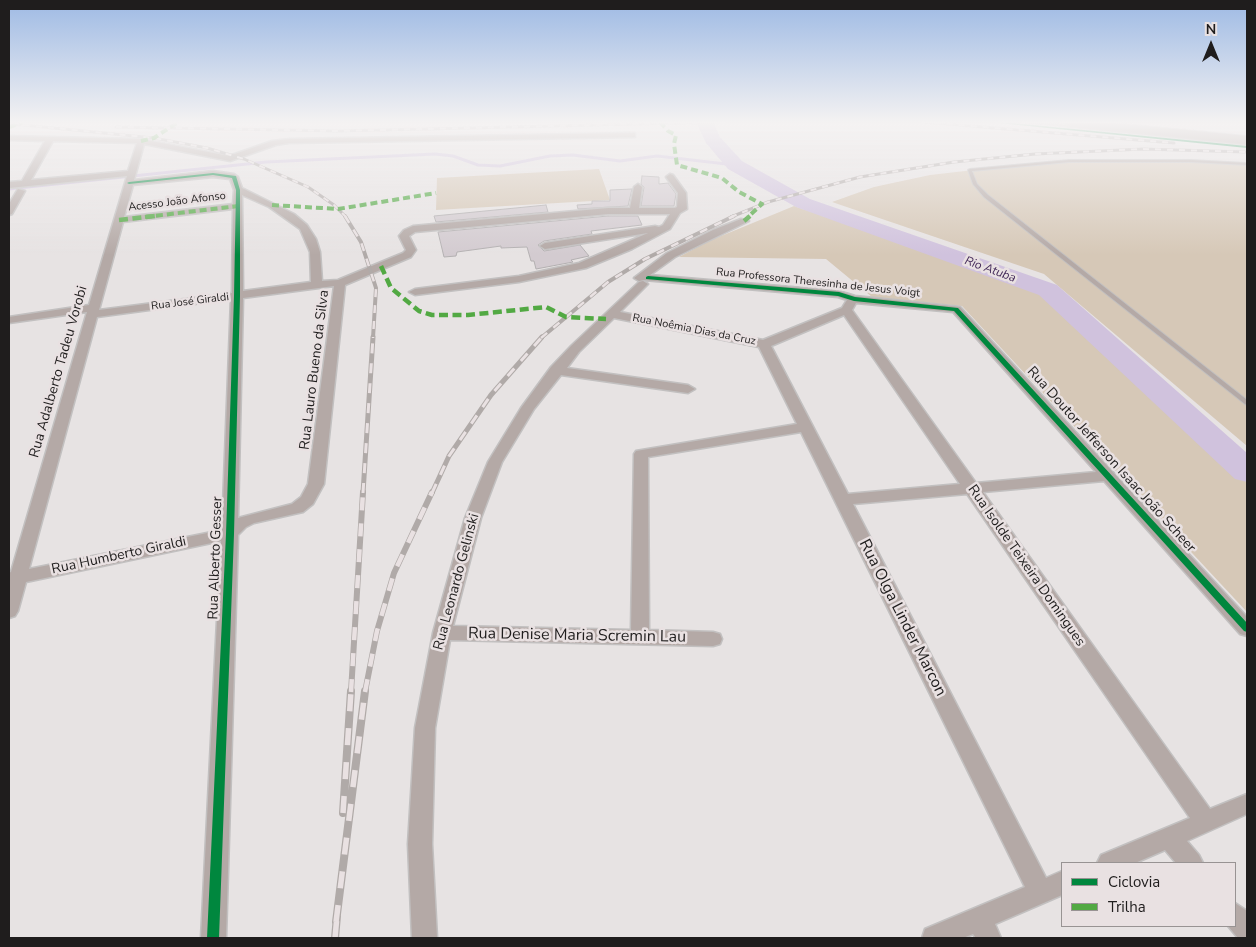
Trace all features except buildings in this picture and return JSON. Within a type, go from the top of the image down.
[{"type":"street","points":[[9,212],[35,166]]},
{"type":"street","name":"Rua Adalberto Tadeu Vorobi","points":[[9,611],[14,578],[94,311],[134,166]]},
{"type":"street","name":"Rua Lauro Bueno da Silva","points":[[23,187],[209,174],[237,192],[272,205],[291,216],[304,227],[311,239],[314,252],[317,285],[338,284],[340,286],[316,484],[307,500],[296,508],[250,519],[240,523],[230,534]]},
{"type":"street","points":[[338,284],[407,255],[411,250],[404,236],[406,232],[413,229],[634,210],[676,211],[682,209],[682,193],[670,177]]},
{"type":"street","points":[[9,185],[23,187]]},
{"type":"street","points":[[9,192],[23,187]]},
{"type":"street","points":[[634,210],[638,187]]},
{"type":"street","name":"Acesso João Afonso","points":[[119,220],[237,192]]},
{"type":"street","name":"Rua Alberto Gesser","points":[[213,938],[230,534],[237,296],[237,192]]},
{"type":"street","points":[[415,292],[519,279],[574,268],[628,247],[666,227],[676,211]]},
{"type":"street","name":"Rua Leonardo Gelinski","points":[[424,938],[420,844],[421,779],[431,683],[461,556],[495,462],[510,434],[556,370],[644,280],[671,255],[716,232],[744,221]]},
{"type":"street","points":[[545,246],[666,227]]},
{"type":"street","name":"Rua Professora Theresinha de Jesus Voigt","points":[[644,280],[839,294],[850,304],[956,309]]},
{"type":"street","name":"Rua José Giraldi","points":[[9,320],[237,296],[317,285]]},
{"type":"street","name":"Rua Noêmia Dias da Cruz","points":[[611,314],[764,344],[850,304]]},
{"type":"street","name":"Rua Isolde Teixeira Domingues","points":[[850,304],[972,488],[1206,822]]},
{"type":"street","name":"Rua Doutor Jefferson Isaac João Scheer","points":[[956,309],[1247,629]]},
{"type":"street","name":"Rua Olga Linder Marcon","points":[[764,344],[842,500],[1051,888]]},
{"type":"street","points":[[556,370],[688,389]]},
{"type":"street","points":[[640,638],[641,454],[805,427]]},
{"type":"street","points":[[842,500],[1108,476]]},
{"type":"street","name":"Rua Humberto Giraldi","points":[[14,578],[230,534]]},
{"type":"street","name":"Rua Denise Maria Scremin Lau","points":[[442,633],[713,639]]},
{"type":"street","points":[[1111,862],[1247,804]]},
{"type":"street","points":[[1170,837],[1190,862]]},
{"type":"street","points":[[934,938],[984,929],[1051,888]]},
{"type":"street","points":[[1236,917],[1247,930]]},
{"type":"lane","points":[[1016,166],[970,170],[975,184],[986,196],[1247,403]]},
{"type":"shaded area","points":[[1007,166],[1247,166],[1247,446],[1044,274],[832,202],[874,187],[930,175]]},
{"type":"shaded area","points":[[599,169],[610,200],[436,210],[437,178]]},
{"type":"shaded area","points":[[794,206],[1035,288],[1247,480],[1247,612],[962,306],[872,297],[826,259],[679,257],[709,241]]},
{"type":"waterway","points":[[9,189],[226,166]]},
{"type":"waterway","name":"Rio Atuba","points":[[737,166],[771,187],[803,203],[1048,290],[1247,471]]},
{"type":"railway","points":[[260,166],[308,187],[334,205],[345,216]]},
{"type":"railway","points":[[731,217],[768,202],[860,177],[928,166]]},
{"type":"railway","points":[[345,216],[361,242],[376,288],[373,338]]},
{"type":"railway","points":[[541,338],[608,282],[645,259],[734,216]]},
{"type":"railway","points":[[363,493],[373,337]]},
{"type":"railway","points":[[432,493],[449,456],[491,395],[541,338]]},
{"type":"railway","points":[[351,692],[363,492]]},
{"type":"railway","points":[[365,692],[377,631],[394,573],[432,492]]},
{"type":"railway","points":[[343,813],[351,691]]},
{"type":"railway","points":[[336,922],[365,691]]},
{"type":"railway","points":[[335,938],[337,916]]},
{"type":"marked path","points":[[681,166],[722,178],[739,192],[762,204],[744,221]]},
{"type":"marked path","points":[[272,205],[338,209],[436,193]]},
{"type":"marked path","points":[[119,220],[238,206]]},
{"type":"marked path","points":[[381,266],[391,288],[419,311],[432,315],[468,315],[546,307],[566,317],[606,319]]},
{"type":"cycle path","points":[[129,183],[213,174],[234,177],[238,190],[230,534],[213,938]]},
{"type":"cycle path","points":[[648,278],[839,294],[854,299],[956,309],[1247,629]]}]
